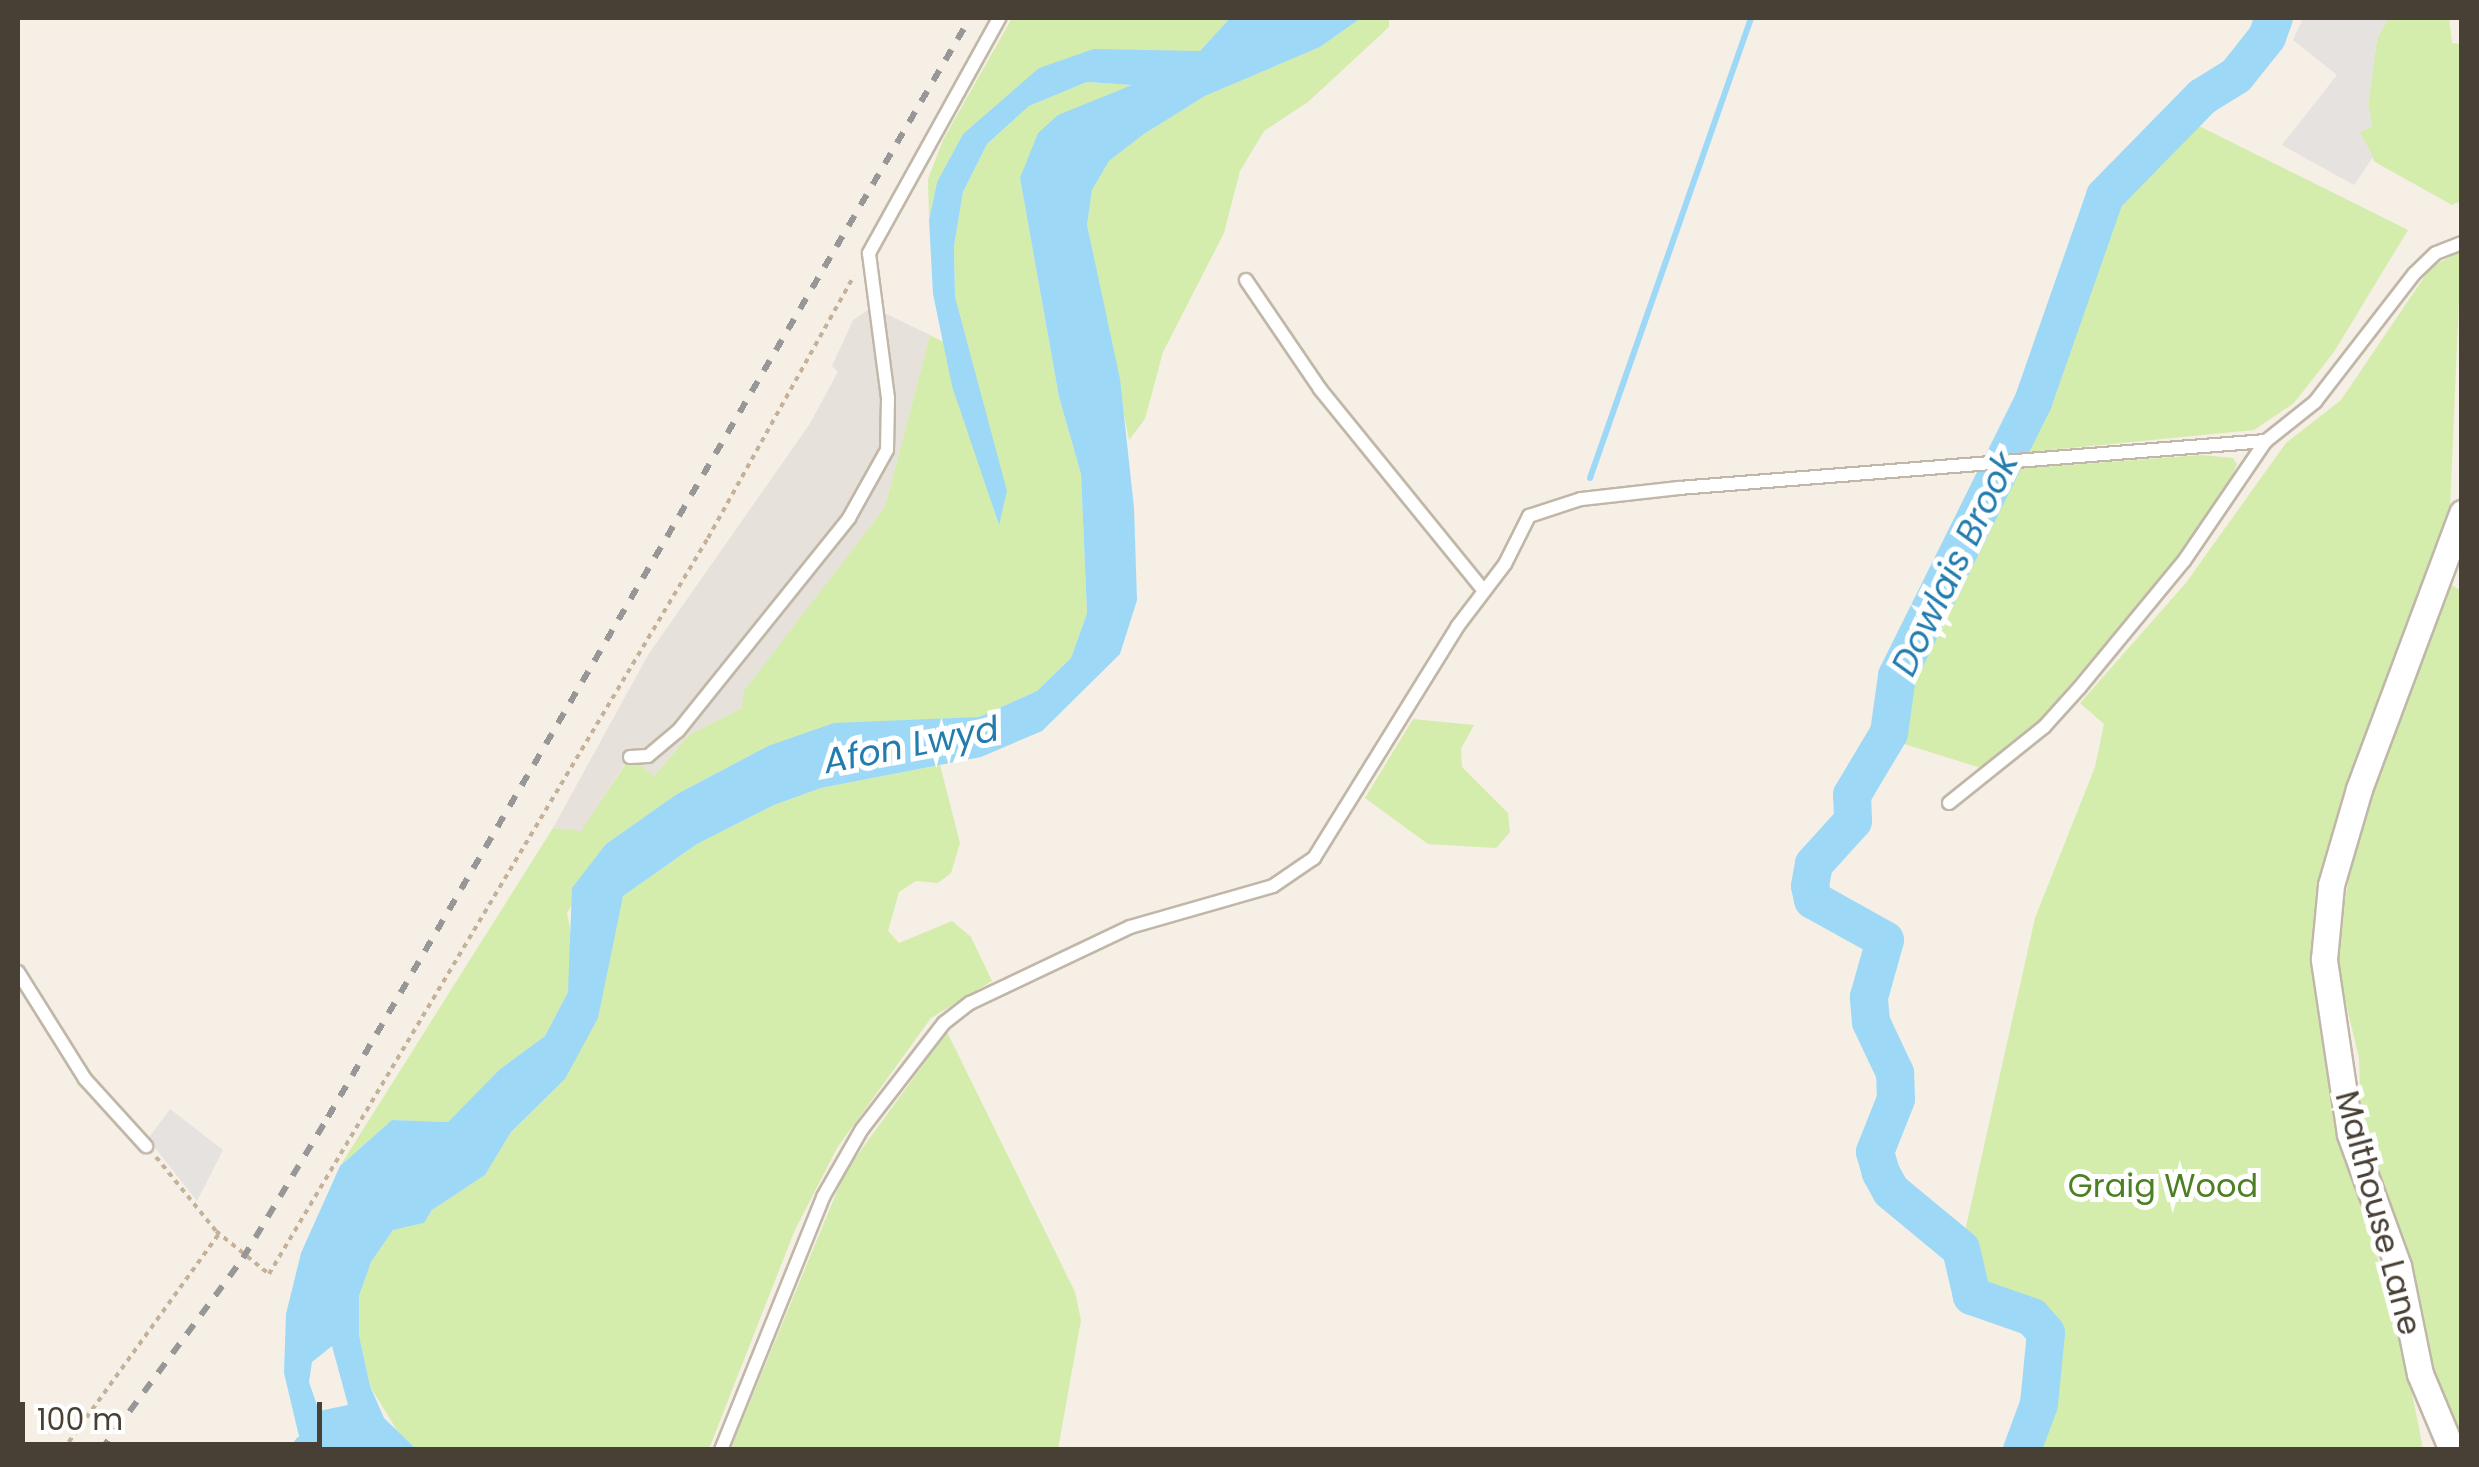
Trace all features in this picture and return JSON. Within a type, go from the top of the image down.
[{"type":"street","name":"Malthouse Lane","points":[[2452,1450],[2420,1374],[2398,1266],[2350,1134],[2324,959],[2331,886],[2360,788],[2462,512]]},
{"type":"lane","points":[[630,757],[648,756],[678,731],[849,518],[887,450],[888,398],[869,252],[999,18]]},
{"type":"lane","points":[[1949,803],[2044,727],[2080,688],[2184,561],[2266,441],[2315,402],[2414,274],[2436,253],[2462,243]]},
{"type":"lane","points":[[1246,280],[1320,388],[1484,591]]},
{"type":"lane","points":[[721,1450],[823,1197],[862,1129],[944,1023],[970,1003],[1130,927],[1293,876],[1340,823],[1529,516],[1548,505],[1988,462],[2266,441]]},
{"type":"lane","points":[[18,972],[85,1079],[146,1146]]},
{"type":"path","points":[[146,1146],[219,1234],[269,1274],[708,538],[869,252]]},
{"type":"path","points":[[63,1450],[219,1234]]},
{"type":"shaded area","points":[[2303,18],[2389,18],[2377,38],[2368,105],[2372,127],[2360,132],[2373,157],[2354,185],[2282,145],[2337,75],[2293,40]]},
{"type":"shaded area","points":[[872,307],[930,335],[885,507],[745,691],[743,708],[689,735],[654,776],[629,757],[581,832],[553,828],[648,655],[809,425],[838,372],[832,366],[853,320]]},
{"type":"shaded area","points":[[170,1109],[223,1150],[197,1201],[148,1139]]},
{"type":"green space","points":[[1012,18],[1230,18],[1200,51],[1148,52],[995,107],[963,134],[937,182],[929,220],[928,179],[943,140]]},
{"type":"green space","points":[[1361,18],[1389,18],[1389,27],[1308,102],[1264,131],[1240,171],[1224,233],[1163,352],[1145,419],[1129,440],[1087,225],[1092,190],[1109,161],[1144,134],[1205,96],[1320,47]]},
{"type":"green space","points":[[2389,18],[2449,18],[2452,43],[2461,44],[2461,201],[2452,205],[2375,162],[2359,132],[2372,127],[2368,105],[2377,38]]},
{"type":"green space","points":[[1087,82],[1134,85],[1020,178],[1059,397],[1081,474],[1087,613],[1071,658],[1037,691],[979,717],[768,746],[677,794],[606,844],[567,913],[574,948],[568,992],[545,1036],[499,1070],[448,1122],[392,1120],[340,1166],[553,828],[581,831],[630,757],[654,776],[689,735],[742,708],[744,691],[885,507],[930,335],[943,342],[998,524],[955,297],[954,246],[963,192],[987,144],[1029,106]]},
{"type":"green space","points":[[2181,117],[2408,230],[2334,352],[2294,403],[2254,430],[2008,454],[2033,402],[2105,196]]},
{"type":"green space","name":"Graig Wood","points":[[2461,251],[2450,509],[2334,842],[2334,1095],[2350,1173],[2398,1321],[2423,1449],[2022,1449],[2039,1404],[2046,1333],[2032,1317],[1972,1296],[1961,1249],[2035,918],[2095,767],[2104,724],[2080,703],[2185,584],[2286,443],[2341,400],[2431,267]]},
{"type":"green space","points":[[2201,455],[2233,458],[2237,464],[2228,486],[2170,566],[2044,716],[1984,769],[1885,738],[1897,676],[2002,470]]},
{"type":"green space","points":[[2447,583],[2462,591],[2461,1450],[2437,1388],[2417,1293],[2361,1119],[2359,1058],[2334,954],[2363,809]]},
{"type":"green space","points":[[1413,719],[1474,725],[1461,749],[1462,767],[1508,813],[1510,832],[1496,848],[1428,844],[1365,798]]},
{"type":"green space","points":[[940,765],[960,843],[951,873],[938,883],[916,881],[899,892],[888,931],[899,943],[952,921],[971,937],[992,981],[931,1018],[837,1148],[794,1232],[709,1449],[416,1449],[404,1442],[370,1386],[359,1335],[359,1296],[371,1262],[393,1230],[424,1223],[432,1210],[485,1175],[511,1132],[565,1079],[623,896],[697,844],[774,805],[821,788]]},
{"type":"green space","points":[[947,1032],[1075,1292],[1081,1320],[1058,1449],[730,1450],[845,1172]]},
{"type":"water","name":"Afon Lwyd","points":[[1230,18],[1361,18],[1320,47],[1205,96],[1144,134],[1109,161],[1092,190],[1087,225],[1120,379],[1134,508],[1137,600],[1120,654],[1042,731],[981,757],[821,788],[774,805],[697,844],[623,896],[598,1018],[565,1079],[511,1132],[485,1175],[432,1210],[424,1223],[393,1230],[371,1262],[359,1296],[359,1335],[370,1386],[384,1418],[416,1449],[302,1449],[284,1373],[286,1314],[301,1253],[340,1166],[392,1120],[448,1122],[499,1070],[545,1036],[568,992],[572,888],[606,844],[677,794],[768,746],[834,723],[979,717],[1037,691],[1071,658],[1087,613],[1081,474],[1059,397],[1020,178],[1038,133],[1058,115],[1132,85],[1087,82],[1029,106],[987,144],[963,192],[954,246],[955,297],[1007,491],[999,525],[952,386],[933,294],[929,220],[937,182],[963,134],[1039,68],[1094,49],[1200,51]],"holes":[[[332,1346],[348,1405],[319,1411],[309,1382],[312,1362]]]},
{"type":"waterway","points":[[1590,478],[1751,18]]},
{"type":"waterway","name":"Dowlais Brook","points":[[2022,1450],[2039,1404],[2046,1333],[2032,1317],[1972,1296],[1961,1249],[1891,1191],[1881,1173],[1875,1152],[1896,1099],[1895,1073],[1871,1022],[1869,997],[1885,940],[1813,900],[1810,886],[1814,864],[1853,821],[1852,795],[1889,733],[1897,676],[2033,402],[2105,196],[2202,97],[2236,76],[2267,37],[2274,18]]},
{"type":"waterway","points":[[292,1450],[299,1440]]},
{"type":"railway","points":[[101,1450],[243,1258],[970,18]]}]
